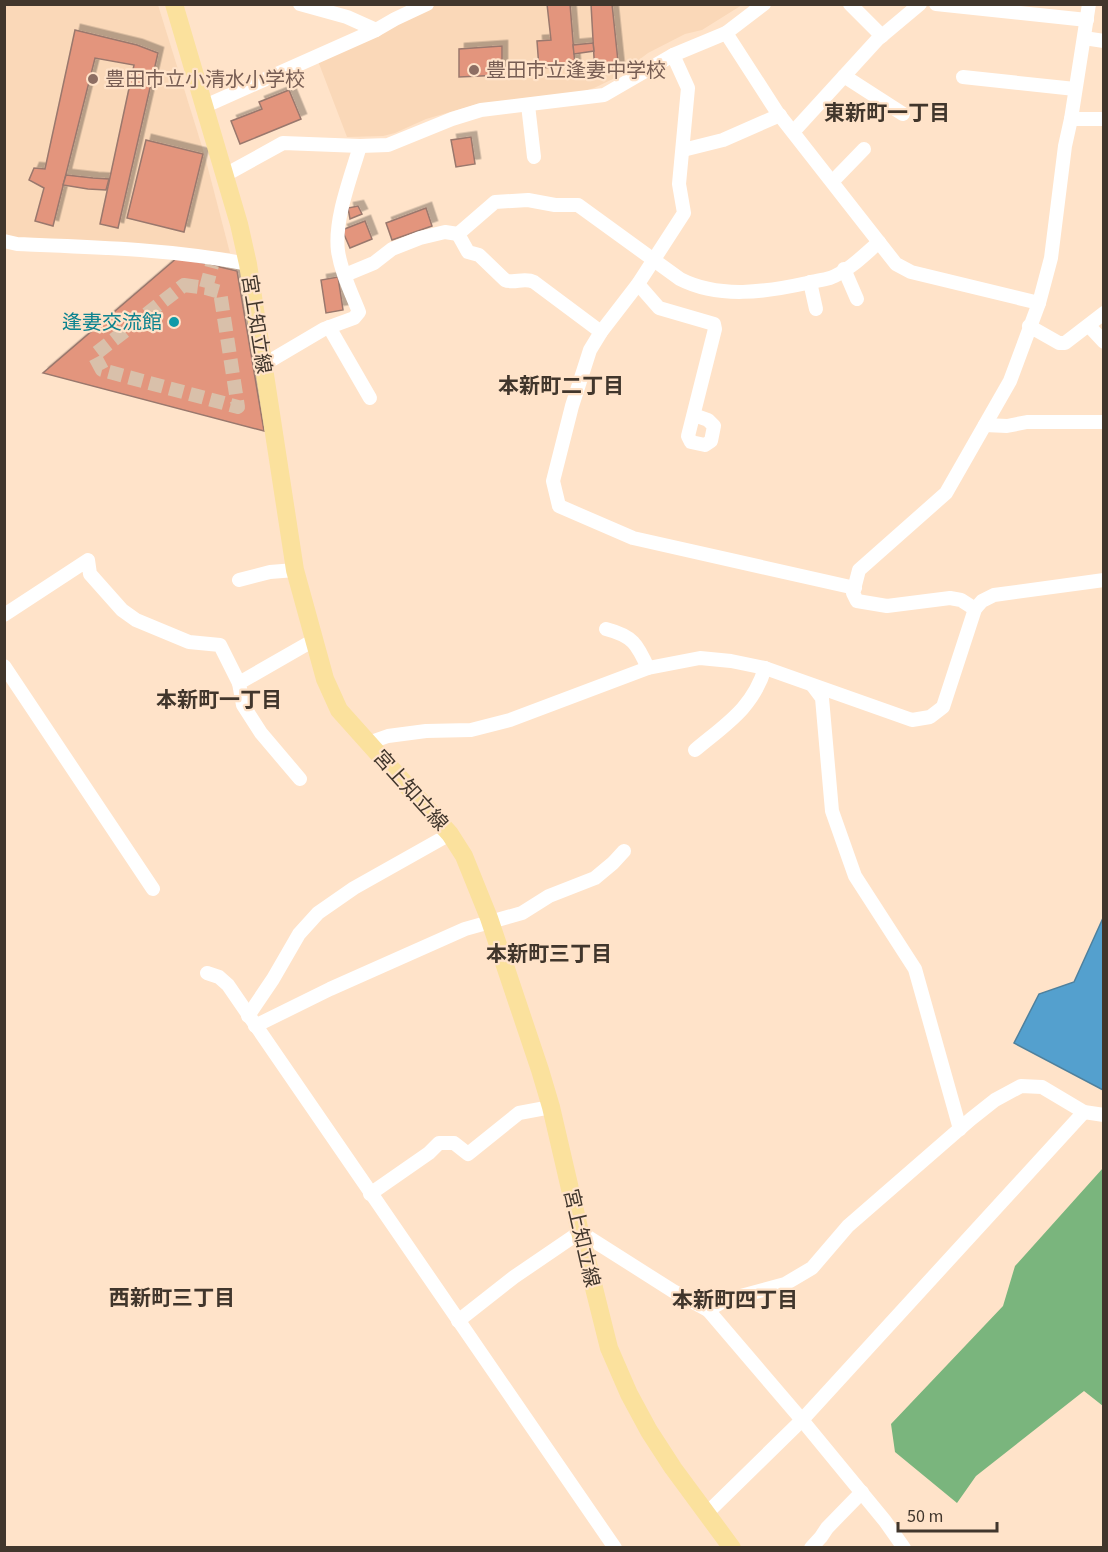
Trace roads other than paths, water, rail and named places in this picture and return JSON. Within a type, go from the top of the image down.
[{"type":"main road","name":"宮上知立線","points":[[174,4],[239,224],[248,264],[295,570],[325,679],[336,703],[368,743],[398,773],[450,834],[464,856],[489,922],[551,1107],[609,1348],[629,1394],[673,1467],[732,1548]]},
{"type":"street","points":[[300,4],[347,17],[376,30]]},
{"type":"street","points":[[205,106],[376,30],[427,4]]},
{"type":"street","points":[[225,175],[283,143],[388,145],[481,110],[604,95],[673,55],[726,33],[764,4]]},
{"type":"street","points":[[850,4],[882,36]]},
{"type":"street","points":[[794,131],[882,36],[920,4]]},
{"type":"street","points":[[936,4],[1087,20]]},
{"type":"street","points":[[975,609],[961,600],[950,598],[886,606],[857,601],[853,593],[859,570],[946,493],[1010,381],[1038,303],[1051,258],[1065,146],[1089,4]]},
{"type":"street","points":[[726,33],[780,116],[896,264],[911,272],[1038,303]]},
{"type":"street","points":[[1084,38],[1104,41]]},
{"type":"street","points":[[673,55],[688,88],[679,184],[684,213],[638,284],[590,350],[572,406],[553,481],[559,506],[633,538],[855,588]]},
{"type":"street","points":[[844,76],[903,114]]},
{"type":"street","points":[[963,78],[1075,89]]},
{"type":"street","points":[[528,105],[534,157]]},
{"type":"street","points":[[683,150],[723,140],[780,116]]},
{"type":"street","points":[[1071,119],[1104,119]]},
{"type":"street","points":[[263,365],[329,327],[354,318],[359,312],[338,250],[338,229],[360,146]]},
{"type":"street","points":[[833,181],[864,149]]},
{"type":"street","points":[[345,275],[374,263],[392,249],[420,238],[445,232],[458,234],[495,202],[528,200],[555,205],[578,205],[680,279],[694,286],[728,292],[760,291],[831,278],[879,242]]},
{"type":"street","points":[[458,234],[468,252],[479,255],[505,280],[510,282],[529,279],[601,332]]},
{"type":"street","points":[[4,241],[17,244],[153,250],[214,261],[248,264]]},
{"type":"street","points":[[844,269],[858,299]]},
{"type":"street","points":[[810,282],[816,309]]},
{"type":"street","points":[[638,284],[659,308],[714,324],[715,328],[694,415]]},
{"type":"street","points":[[1029,326],[1065,344],[1104,313]]},
{"type":"street","points":[[1089,326],[1104,342]]},
{"type":"street","points":[[329,327],[370,398]]},
{"type":"street","points":[[984,425],[1006,426],[1027,422],[1104,422]]},
{"type":"street","points":[[4,615],[88,560],[90,574],[122,610],[136,620],[189,642],[220,645],[239,683],[243,705],[261,733],[300,779]]},
{"type":"street","points":[[239,580],[270,572],[295,570]]},
{"type":"street","points":[[368,743],[388,736],[426,731],[471,730],[510,720],[648,668],[700,658],[765,668],[912,720],[930,717],[944,707],[975,609],[982,601],[994,595],[1104,580]]},
{"type":"street","points":[[606,629],[636,643],[648,668]]},
{"type":"street","points":[[239,683],[314,640]]},
{"type":"street","points":[[4,666],[153,889]]},
{"type":"street","points":[[695,750],[752,700],[765,668]]},
{"type":"street","points":[[813,686],[822,698],[832,811],[855,876],[915,969],[960,1129]]},
{"type":"street","points":[[251,1021],[299,934],[318,913],[345,894],[450,834]]},
{"type":"street","points":[[251,1021],[465,929],[522,914],[549,896],[595,878],[624,851]]},
{"type":"street","points":[[207,974],[219,977],[228,985],[615,1548]]},
{"type":"street","points":[[708,1310],[726,1300],[785,1284],[812,1268],[848,1226],[995,1100],[1020,1086],[1042,1087],[1084,1112],[1104,1115]]},
{"type":"street","points":[[370,1194],[429,1153],[439,1143],[454,1143],[468,1154],[519,1113],[551,1107]]},
{"type":"street","points":[[707,1513],[802,1420],[1084,1112]]},
{"type":"street","points":[[458,1321],[514,1277],[580,1232],[673,1291],[708,1310],[862,1492],[904,1548]]},
{"type":"street","points":[[811,1548],[862,1492]]},
{"type":"water","points":[[1103,918],[1103,1090],[1014,1043],[1039,994],[1074,982]]},
{"type":"tunnel","points":[[206,288],[212,265]]},
{"type":"tunnel","points":[[184,285],[220,292],[238,407],[102,370],[94,355],[184,285]]},
{"type":"place","name":"豊田市立逢妻中学校","points":[[474,70]]},
{"type":"place","name":"豊田市立小清水小学校","points":[[93,79]]},
{"type":"place","name":"逢妻交流館","points":[[174,322]]},
{"type":"district","name":"東新町一丁目","points":[[887,113]]},
{"type":"district","name":"本新町二丁目","points":[[561,386]]},
{"type":"district","name":"本新町一丁目","points":[[219,700]]},
{"type":"district","name":"本新町三丁目","points":[[549,954]]},
{"type":"district","name":"西新町三丁目","points":[[172,1298]]},
{"type":"district","name":"本新町四丁目","points":[[735,1300]]}]
